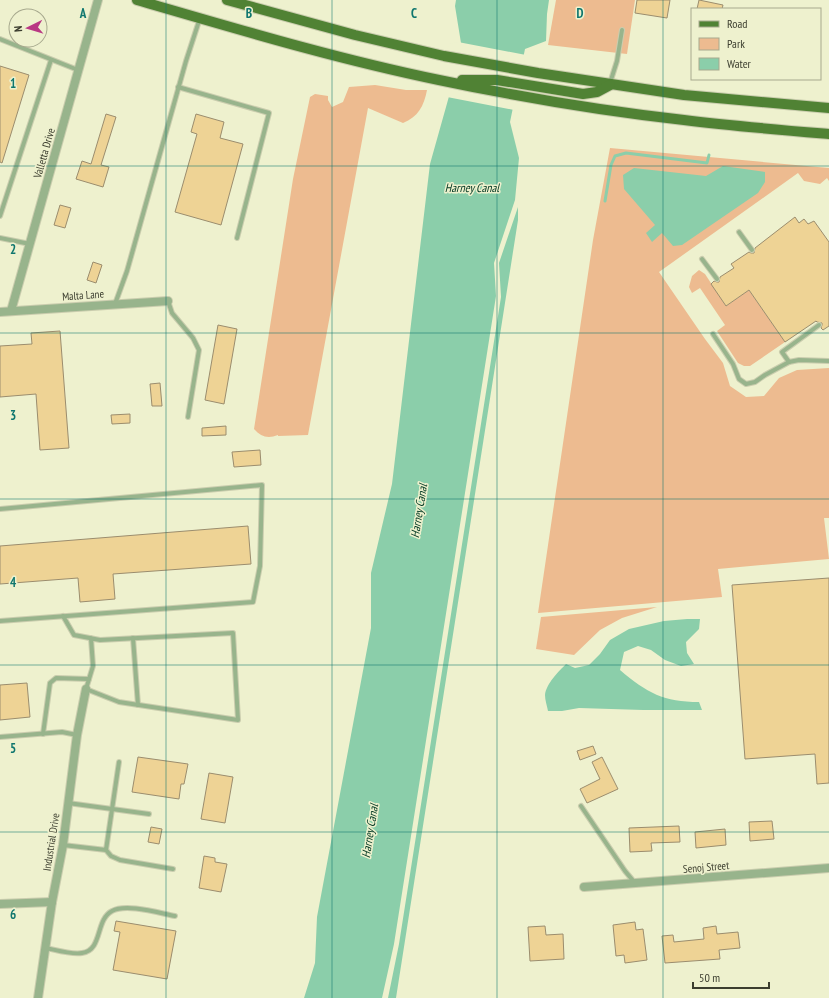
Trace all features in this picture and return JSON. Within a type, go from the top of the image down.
[{"type":"main road","points":[[137,0],[287,42],[438,80],[532,98],[683,120],[829,134]]},
{"type":"main road","points":[[227,0],[355,35],[444,56],[538,73],[684,95],[829,108]]},
{"type":"main road","points":[[438,80],[497,80],[583,94],[596,92],[610,85]]},
{"type":"street","name":"Valletta Drive","points":[[11,311],[98,0]]},
{"type":"street","name":"Malta Lane","points":[[0,312],[168,301]]},
{"type":"street","name":"Industrial Drive","points":[[38,998],[52,902],[63,845],[77,735],[86,689]]},
{"type":"street","name":"Senoj Street","points":[[584,887],[829,868]]},
{"type":"street","points":[[0,904],[52,902]]},
{"type":"lane","points":[[115,304],[127,271],[178,88],[200,18]]},
{"type":"lane","points":[[610,85],[617,61],[622,30]]},
{"type":"lane","points":[[0,39],[79,70]]},
{"type":"lane","points":[[0,216],[51,60]]},
{"type":"lane","points":[[178,88],[269,113],[237,238]]},
{"type":"lane","points":[[739,232],[752,250]]},
{"type":"lane","points":[[0,238],[30,244]]},
{"type":"lane","points":[[702,258],[717,280]]},
{"type":"lane","points":[[168,301],[172,313],[193,338],[198,350],[188,417]]},
{"type":"lane","points":[[789,362],[782,352],[819,325]]},
{"type":"lane","points":[[713,334],[733,364],[740,380],[746,384],[755,382],[789,362],[799,360],[829,361]]},
{"type":"lane","points":[[0,509],[262,485],[260,566],[253,602],[0,621]]},
{"type":"lane","points":[[63,616],[74,634],[100,640],[233,633],[238,720],[119,702],[86,689],[93,666],[91,638]]},
{"type":"lane","points":[[133,638],[138,705]]},
{"type":"lane","points":[[43,734],[50,682],[56,678],[89,679]]},
{"type":"lane","points":[[0,737],[62,732],[77,735]]},
{"type":"lane","points":[[106,850],[119,762]]},
{"type":"lane","points":[[68,802],[149,814]]},
{"type":"lane","points":[[581,806],[625,871],[636,883]]},
{"type":"lane","points":[[63,845],[106,850],[111,856],[120,860],[173,868]]},
{"type":"lane","points":[[46,948],[80,953],[88,951],[94,946],[104,917],[113,910],[125,908],[175,916]]},
{"type":"green space","points":[[556,0],[635,0],[627,54],[548,45]]},
{"type":"green space","points":[[375,85],[406,90],[427,90],[420,110],[413,118],[403,123],[368,108],[308,435],[265,436],[259,434],[254,429],[293,179],[310,97],[315,94],[328,96],[328,100],[332,107],[343,102],[349,87]]},
{"type":"green space","points":[[610,148],[829,168],[829,181],[827,178],[820,184],[804,181],[798,173],[659,272],[723,363],[730,386],[746,397],[764,396],[779,378],[797,370],[829,368],[829,518],[824,518],[829,559],[718,569],[722,597],[538,613],[593,240]]},
{"type":"green space","points":[[699,270],[705,274],[726,306],[749,290],[785,342],[750,366],[744,366],[738,363],[717,331],[725,325],[700,288],[692,293],[689,287],[692,276]]},
{"type":"green space","points":[[657,607],[622,618],[600,630],[574,655],[536,649],[541,617]]},
{"type":"water","name":"Harney Canal","points":[[456,0],[549,0],[546,41],[525,49],[510,122],[519,158],[515,200],[494,263],[496,296],[394,944],[382,998],[304,998],[315,963],[317,917],[371,628],[371,573],[392,484],[430,164],[455,75],[461,43],[455,6]]},
{"type":"water","points":[[723,166],[765,172],[765,182],[758,193],[682,245],[673,246],[662,233],[652,242],[646,233],[655,225],[624,189],[623,175],[634,168],[706,176]]},
{"type":"water","points":[[518,207],[518,220],[396,998],[388,998],[399,944],[501,297],[499,263]]},
{"type":"water","points":[[700,619],[699,629],[686,642],[687,653],[694,664],[681,666],[665,660],[651,650],[638,646],[624,652],[620,670],[639,685],[656,695],[687,702],[699,702],[702,710],[579,708],[562,711],[548,711],[545,697],[546,691],[553,678],[566,664],[575,668],[589,665],[600,654],[610,640],[629,629],[664,621]]},
{"type":"pier","points":[[458,42],[526,55],[514,110],[447,97],[453,75],[444,57],[449,44]]},
{"type":"building","points":[[637,0],[670,0],[667,18],[635,13]]},
{"type":"building","points":[[699,0],[723,5],[722,8],[697,8]]},
{"type":"building","points":[[0,66],[29,75],[2,163],[0,162]]},
{"type":"building","points":[[106,114],[116,117],[101,165],[109,167],[103,187],[76,179],[82,161],[91,164]]},
{"type":"building","points":[[196,114],[224,122],[220,138],[243,144],[221,225],[175,212],[197,134],[191,132]]},
{"type":"building","points":[[60,205],[71,208],[65,228],[54,225]]},
{"type":"building","points":[[795,217],[799,223],[804,219],[808,224],[814,221],[829,242],[829,326],[823,330],[821,328],[822,323],[816,321],[785,342],[749,290],[726,306],[711,284],[714,281],[719,282],[720,277],[734,268],[731,264],[749,252],[754,253],[755,248]]},
{"type":"building","points":[[93,262],[102,265],[96,283],[87,280]]},
{"type":"building","points":[[218,325],[237,329],[224,404],[205,400]]},
{"type":"building","points":[[60,331],[69,448],[40,450],[36,394],[0,397],[0,346],[32,344],[31,333]]},
{"type":"building","points":[[160,383],[162,406],[152,406],[150,384]]},
{"type":"building","points":[[130,414],[130,423],[112,424],[111,415]]},
{"type":"building","points":[[226,426],[226,435],[202,436],[202,428]]},
{"type":"building","points":[[260,450],[261,465],[234,467],[232,452]]},
{"type":"building","points":[[248,526],[251,564],[113,574],[115,599],[80,602],[78,578],[0,584],[0,546]]},
{"type":"building","points":[[829,578],[829,783],[817,784],[815,754],[745,759],[732,585]]},
{"type":"building","points":[[27,683],[30,717],[0,720],[0,685]]},
{"type":"building","points":[[593,746],[596,754],[580,760],[577,751]]},
{"type":"building","points":[[138,757],[188,764],[184,784],[181,784],[179,799],[132,792]]},
{"type":"building","points":[[602,757],[618,789],[587,803],[580,789],[600,779],[592,762]]},
{"type":"building","points":[[209,773],[233,777],[225,823],[201,819]]},
{"type":"building","points":[[772,821],[774,839],[750,841],[749,822]]},
{"type":"building","points":[[679,826],[680,842],[651,843],[652,851],[630,852],[629,828]]},
{"type":"building","points":[[151,827],[162,829],[159,844],[148,842]]},
{"type":"building","points":[[725,829],[726,845],[696,848],[695,832]]},
{"type":"building","points":[[204,856],[215,858],[215,862],[227,864],[221,892],[199,888]]},
{"type":"building","points":[[116,921],[176,931],[167,979],[113,970],[120,932],[114,931]]},
{"type":"building","points":[[635,922],[636,930],[643,929],[647,960],[625,963],[624,955],[616,956],[613,925]]},
{"type":"building","points":[[545,926],[546,935],[563,934],[564,959],[530,961],[528,927]]},
{"type":"building","points":[[716,926],[717,934],[738,932],[740,948],[719,950],[720,959],[665,963],[662,936],[673,935],[674,942],[704,939],[703,928]]},
{"type":"waterway","points":[[605,201],[611,165],[615,156],[626,153],[707,163],[709,155]]}]
